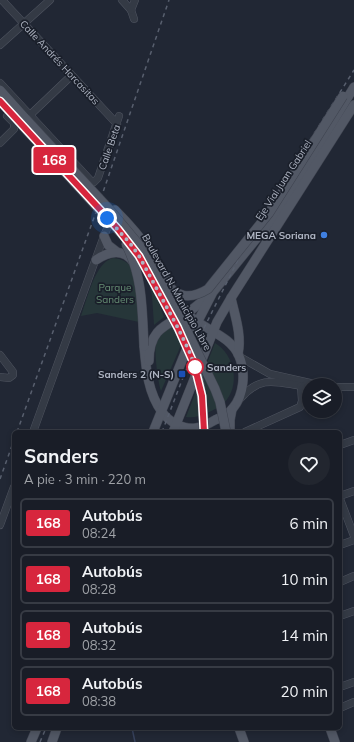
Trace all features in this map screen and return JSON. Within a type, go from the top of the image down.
[{"type":"main road","points":[[140,244],[165,281],[176,292],[191,296],[208,289],[269,213],[343,96],[354,83]]},
{"type":"main road","name":"Eje Vial Juan Gabriel","points":[[154,430],[198,321],[214,292],[278,212],[354,87]]},
{"type":"main road","name":"Boulevard N. Municipio Libre","points":[[0,90],[22,119],[118,229],[139,256],[190,353],[198,377],[202,396],[204,430]]},
{"type":"main road","name":"Boulevard N. Municipio Libre","points":[[0,101],[22,119],[109,209],[140,244],[210,377],[220,402],[226,430]]},
{"type":"main road","name":"Eje Vial Juan Gabriel","points":[[175,428],[217,322],[354,105]]},
{"type":"main road","points":[[115,210],[129,224],[147,247],[187,313],[225,339],[239,355]]},
{"type":"main road","points":[[118,229],[132,256],[140,282],[144,346],[149,387],[161,412],[175,428],[187,430],[202,426],[224,415],[235,406]]},
{"type":"main road","points":[[104,236],[108,245],[117,252],[125,254],[131,258],[141,276],[149,368],[153,394]]},
{"type":"main road","points":[[96,260],[106,254],[117,252]]},
{"type":"main road","points":[[149,356],[151,344],[160,329],[170,321],[187,313],[214,292]]},
{"type":"main road","points":[[230,430],[230,420],[241,393],[243,381],[243,373],[239,355],[240,334],[231,298]]},
{"type":"main road","points":[[178,299],[202,301]]},
{"type":"main road","points":[[31,742],[35,730]]},
{"type":"main road","points":[[52,742],[56,730]]},
{"type":"main road","points":[[240,730],[244,742]]},
{"type":"main road","points":[[331,730],[335,742]]},
{"type":"street","name":"Calle Andrés Horcasitas","points":[[2,0],[117,124]]},
{"type":"street","points":[[0,45],[50,0]]},
{"type":"street","points":[[122,0],[131,10],[134,19]]},
{"type":"street","points":[[131,10],[135,0]]},
{"type":"street","points":[[0,143],[22,119],[71,76]]},
{"type":"street","points":[[0,83],[22,119]]},
{"type":"street","points":[[0,108],[22,119]]},
{"type":"street","name":"Calle Beta","points":[[22,119],[88,179],[94,182],[98,178],[119,116]]},
{"type":"street","points":[[35,430],[104,236],[115,210]]},
{"type":"street","points":[[0,355],[13,372],[12,377],[6,378],[0,376]]},
{"type":"street","points":[[239,355],[270,374],[302,381]]},
{"type":"street","points":[[235,406],[251,388],[263,382],[278,382],[301,386],[302,401],[300,407],[250,430]]},
{"type":"street","points":[[342,386],[354,387]]},
{"type":"street","points":[[342,444],[354,440]]},
{"type":"street","points":[[342,497],[354,491]]},
{"type":"street","points":[[0,525],[12,492]]},
{"type":"street","points":[[342,503],[354,536]]},
{"type":"street","points":[[342,544],[354,540]]},
{"type":"street","points":[[342,581],[354,576]]},
{"type":"street","points":[[342,615],[354,611]]},
{"type":"street","points":[[342,686],[354,682]]},
{"type":"street","points":[[342,707],[354,702]]},
{"type":"green space","name":"Parque Sanders","points":[[113,258],[126,262],[135,272],[139,322],[97,313],[81,316],[92,282],[101,266]]},
{"type":"green space","points":[[149,281],[151,281],[164,317],[154,325],[152,296]]},
{"type":"green space","points":[[172,325],[182,343],[161,391],[157,368],[156,344],[165,331]]},
{"type":"green space","points":[[215,343],[222,348],[231,363],[234,380],[233,388],[224,403],[218,408],[200,416],[186,417]]},
{"type":"waterway","points":[[132,730],[135,742]]},
{"type":"railway","points":[[18,430],[101,198],[169,0]]},
{"type":"railway","points":[[163,430],[205,326],[251,234],[354,70]]},
{"type":"railway","points":[[0,479],[12,446]]},
{"type":"railway","points":[[40,742],[45,730]]},
{"type":"bus line","name":"168","points":[[0,101],[118,229],[139,256],[163,299],[190,353],[198,377],[202,396],[204,430]]},
{"type":"place","name":"MEGA Soriana","points":[[324,235]]},
{"type":"place","name":"Sanders","points":[[195,367]]},
{"type":"place","name":"Sanders 2 (N-S)","points":[[182,374]]},
{"type":"route","points":[[107,218],[130,243],[139,256],[178,328],[195,367]]}]
